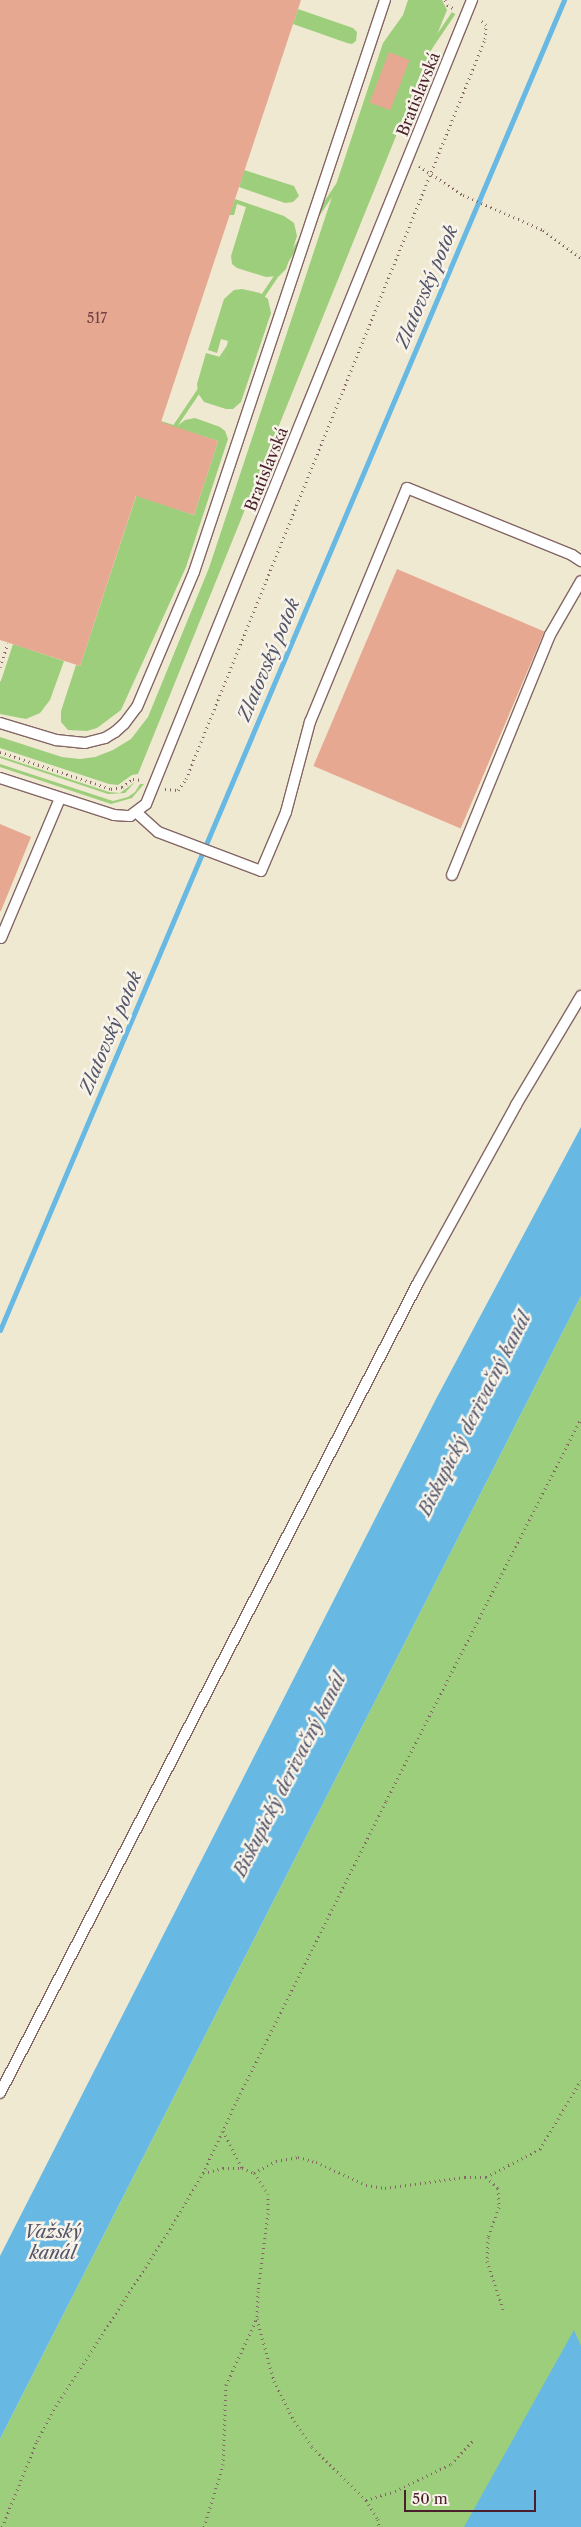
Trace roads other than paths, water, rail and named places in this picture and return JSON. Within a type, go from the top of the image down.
[{"type":"lane","points":[[0,723],[56,740],[85,743],[105,738],[115,732],[137,707],[197,564],[385,0]]},
{"type":"lane","name":"Bratislavská","points":[[137,813],[150,795],[472,0]]},
{"type":"lane","points":[[0,778],[114,815],[130,816],[137,813],[158,832],[261,871],[286,812],[310,722],[407,488],[572,555],[581,561]]},
{"type":"lane","points":[[452,875],[550,636],[581,581]]},
{"type":"lane","points":[[1,938],[60,798]]},
{"type":"lane","points":[[0,2094],[419,1281],[516,1105],[581,996]]},
{"type":"water","name":"Važský kanál","points":[[581,1127],[581,1296],[0,2439],[0,2256],[435,1401]]},
{"type":"water","points":[[574,2330],[581,2346],[581,2527],[464,2527]]},
{"type":"waterway","name":"Zlatovský potok","points":[[0,1330],[564,0]]},
{"type":"water label","name":"Biskupický derivačný kanál","points":[[475,1414]]},
{"type":"water label","name":"Biskupický derivačný kanál","points":[[290,1775]]}]
